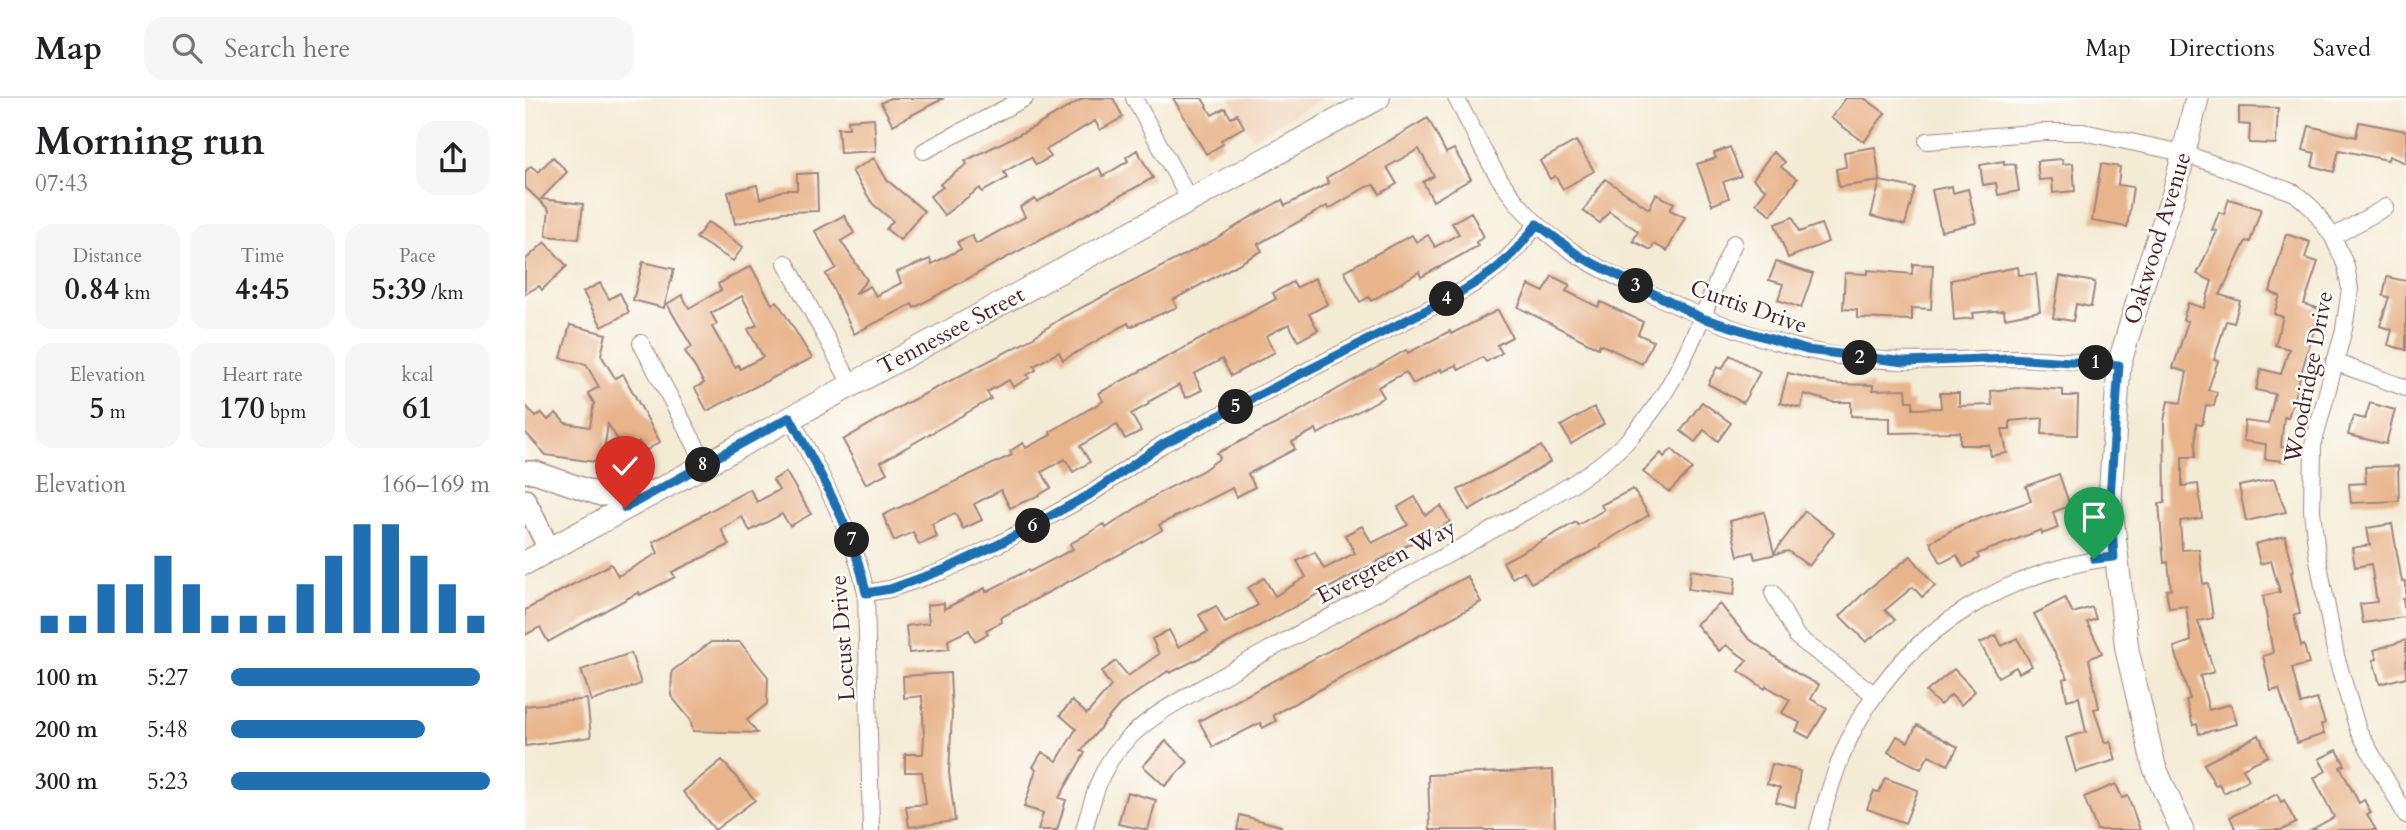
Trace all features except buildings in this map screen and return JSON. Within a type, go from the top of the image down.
[{"type":"main road","name":"Tennessee Street","points":[[525,563],[1378,98]]},
{"type":"main road","name":"Oakwood Avenue","points":[[2182,830],[2151,753],[2127,650],[2114,557],[2110,498],[2119,365],[2174,193],[2197,98]]},
{"type":"street","points":[[924,151],[1025,98]]},
{"type":"street","points":[[1135,98],[1190,201]]},
{"type":"street","name":"Curtis Drive","points":[[1456,98],[1500,180],[1537,224],[1581,257],[1702,318],[1807,350],[1859,358],[1905,362],[2010,358],[2119,365]]},
{"type":"street","name":"Woodridge Drive","points":[[1927,141],[2045,132],[2083,132],[2183,153],[2295,193],[2313,209],[2333,237],[2346,266],[2350,289],[2313,445],[2312,510],[2317,554],[2336,656],[2358,730],[2406,815]]},
{"type":"street","points":[[2333,237],[2386,207]]},
{"type":"street","points":[[866,593],[890,589],[943,570],[999,544],[1089,495],[1163,444],[1450,298],[1488,276],[1513,256],[1537,224]]},
{"type":"street","name":"Evergreen Way","points":[[1084,830],[1101,774],[1117,750],[1141,728],[1181,700],[1291,636],[1460,548],[1560,491],[1609,457],[1628,440],[1662,398],[1685,359],[1734,243]]},
{"type":"street","points":[[786,263],[851,384]]},
{"type":"street","points":[[641,343],[705,463]]},
{"type":"street","points":[[2334,362],[2406,388]]},
{"type":"street","name":"Locust Drive","points":[[790,417],[845,523],[860,562],[866,593],[871,830]]},
{"type":"street","points":[[525,472],[543,474],[601,495],[656,491]]},
{"type":"street","points":[[525,500],[549,549]]},
{"type":"street","points":[[1818,830],[1843,755],[1859,720],[1907,653],[1985,597],[2073,562],[2114,557]]},
{"type":"street","points":[[1773,593],[1797,637],[1875,695]]},
{"type":"shaded area","points":[[1230,98],[1323,98],[1252,138]]},
{"type":"route","points":[[625,508],[790,417],[845,523],[860,562],[866,593],[890,589],[943,570],[999,544],[1089,495],[1163,444],[1450,298],[1488,276],[1513,256],[1537,224],[1545,233],[1581,257],[1623,281],[1702,318],[1807,350],[1905,362],[2010,358],[2119,365],[2110,498],[2114,557],[2094,559]]}]
